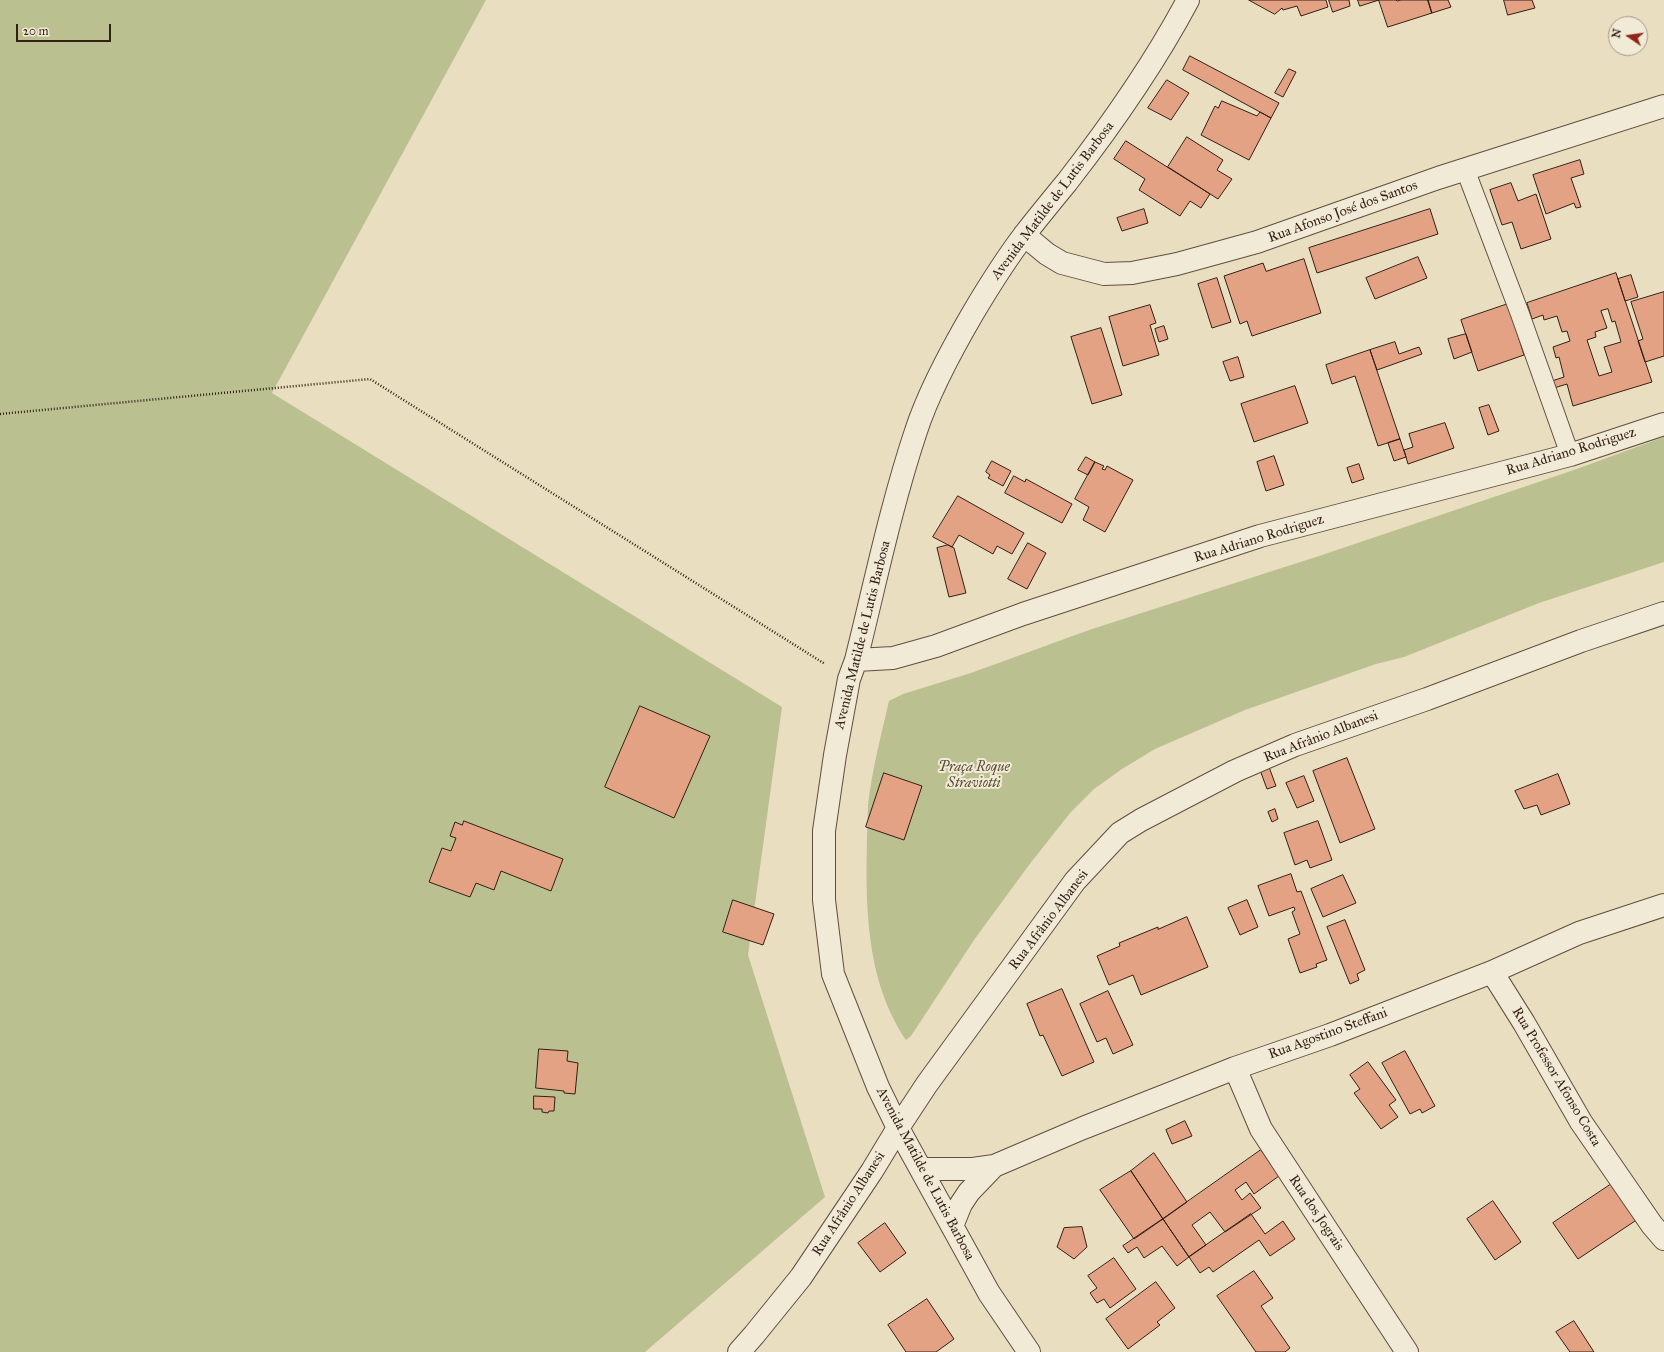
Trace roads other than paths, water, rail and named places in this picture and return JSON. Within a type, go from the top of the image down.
[{"type":"street","name":"Avenida Matilde de Lutis Barbosa","points":[[1029,1352],[989,1293],[898,1128],[878,1087],[833,974],[824,900],[824,831],[835,755],[853,670],[899,489],[916,429],[943,367],[973,312],[999,271],[1024,235],[1068,181],[1129,98],[1174,27],[1188,0]]},
{"type":"street","name":"Rua Afonso José dos Santos","points":[[1024,235],[1047,254],[1062,263],[1104,274],[1132,273],[1178,264],[1257,242],[1465,169],[1664,106]]},
{"type":"street","name":"Rua Adriano Rodriguez","points":[[853,670],[936,646],[1023,614],[1260,536],[1570,455],[1664,424]]},
{"type":"street","name":"Rua Afrânio Albanesi","points":[[739,1352],[801,1277],[872,1171],[927,1084],[1075,881],[1120,834],[1141,820],[1235,771],[1295,745],[1581,641],[1664,613]]},
{"type":"street","name":"Rua Agostino Steffani","points":[[921,1169],[973,1169],[994,1166],[1083,1128],[1235,1068],[1330,1035],[1492,972],[1579,933],[1664,905]]},
{"type":"street","name":"Rua Professor Afonso Costa","points":[[1492,972],[1524,1023],[1581,1122],[1652,1225],[1664,1239]]},
{"type":"street","name":"Rua dos Jograis","points":[[1235,1068],[1260,1129],[1407,1352]]},
{"type":"street","name":"Rua Agostino Steffani","points":[[952,1226],[961,1204],[969,1192],[994,1166]]},
{"type":"lane","points":[[1465,169],[1520,314],[1570,455]]},
{"type":"park label","name":"Praça Roque Straviotti","points":[[974,776]]}]
